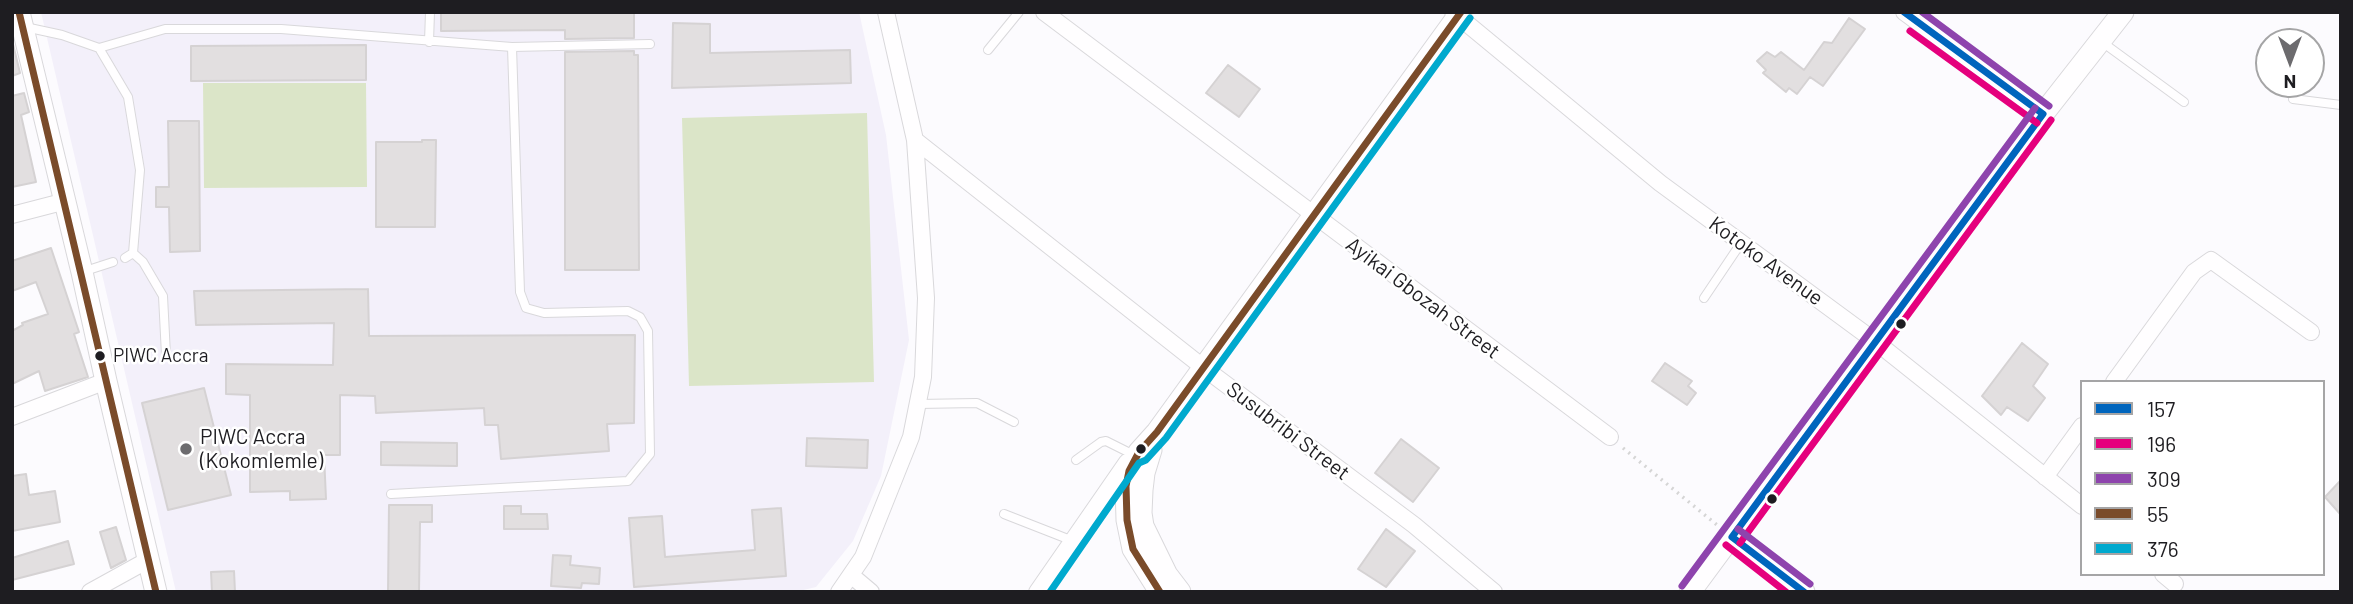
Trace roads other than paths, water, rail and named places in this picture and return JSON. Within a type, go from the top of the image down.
[{"type":"street","points":[[839,592],[863,557],[911,436],[923,377],[926,298],[915,140],[886,12]]},
{"type":"street","name":"Ayikai Gbozah Street","points":[[1044,12],[1610,437]]},
{"type":"street","points":[[1904,12],[2043,114]]},
{"type":"street","points":[[1690,592],[2043,114],[2123,12]]},
{"type":"street","points":[[1037,592],[1135,453],[1157,432],[1204,368],[1458,13]]},
{"type":"street","name":"Kotoko Avenue","points":[[1458,13],[1660,183],[1876,342],[2080,504]]},
{"type":"street","points":[[21,19],[156,592]]},
{"type":"street","name":"Susubribi Street","points":[[915,140],[1204,368],[1413,525],[1494,592]]},
{"type":"street","points":[[12,215],[66,201]]},
{"type":"street","points":[[2115,380],[2194,272],[2211,260],[2311,332]]},
{"type":"street","points":[[12,417],[106,382]]},
{"type":"street","points":[[2045,477],[2080,429]]},
{"type":"street","points":[[1157,432],[1144,473],[1141,513],[1143,526],[1167,575],[1180,592]]},
{"type":"street","points":[[1135,453],[1126,486],[1127,520],[1133,549],[1160,592]]},
{"type":"street","points":[[1732,537],[1804,592]]},
{"type":"street","points":[[90,592],[148,560]]},
{"type":"street","points":[[852,576],[871,592]]},
{"type":"lane","points":[[429,42],[430,12]]},
{"type":"lane","points":[[988,50],[1019,12]]},
{"type":"lane","points":[[21,19],[99,48],[165,29],[281,29],[512,47],[650,44]]},
{"type":"lane","points":[[2099,40],[2184,102]]},
{"type":"lane","points":[[391,494],[628,481],[650,454],[648,331],[640,317],[628,310],[544,313],[526,308],[520,292],[512,47]]},
{"type":"lane","points":[[99,48],[128,97],[130,109],[139,170],[133,253]]},
{"type":"lane","points":[[2293,99],[2341,106]]},
{"type":"lane","points":[[1704,298],[1741,243]]},
{"type":"lane","points":[[125,258],[133,253]]},
{"type":"lane","points":[[133,253],[143,262],[163,296],[166,355]]},
{"type":"lane","points":[[82,272],[113,262]]},
{"type":"lane","points":[[918,404],[977,403],[1014,422]]},
{"type":"lane","points":[[1076,460],[1106,441],[1135,453]]},
{"type":"lane","points":[[1004,514],[1073,541]]},
{"type":"place","name":"PIWC Accra","points":[[100,356]]},
{"type":"place","name":"PIWC Accra (Kokomlemle)","points":[[186,449]]}]
